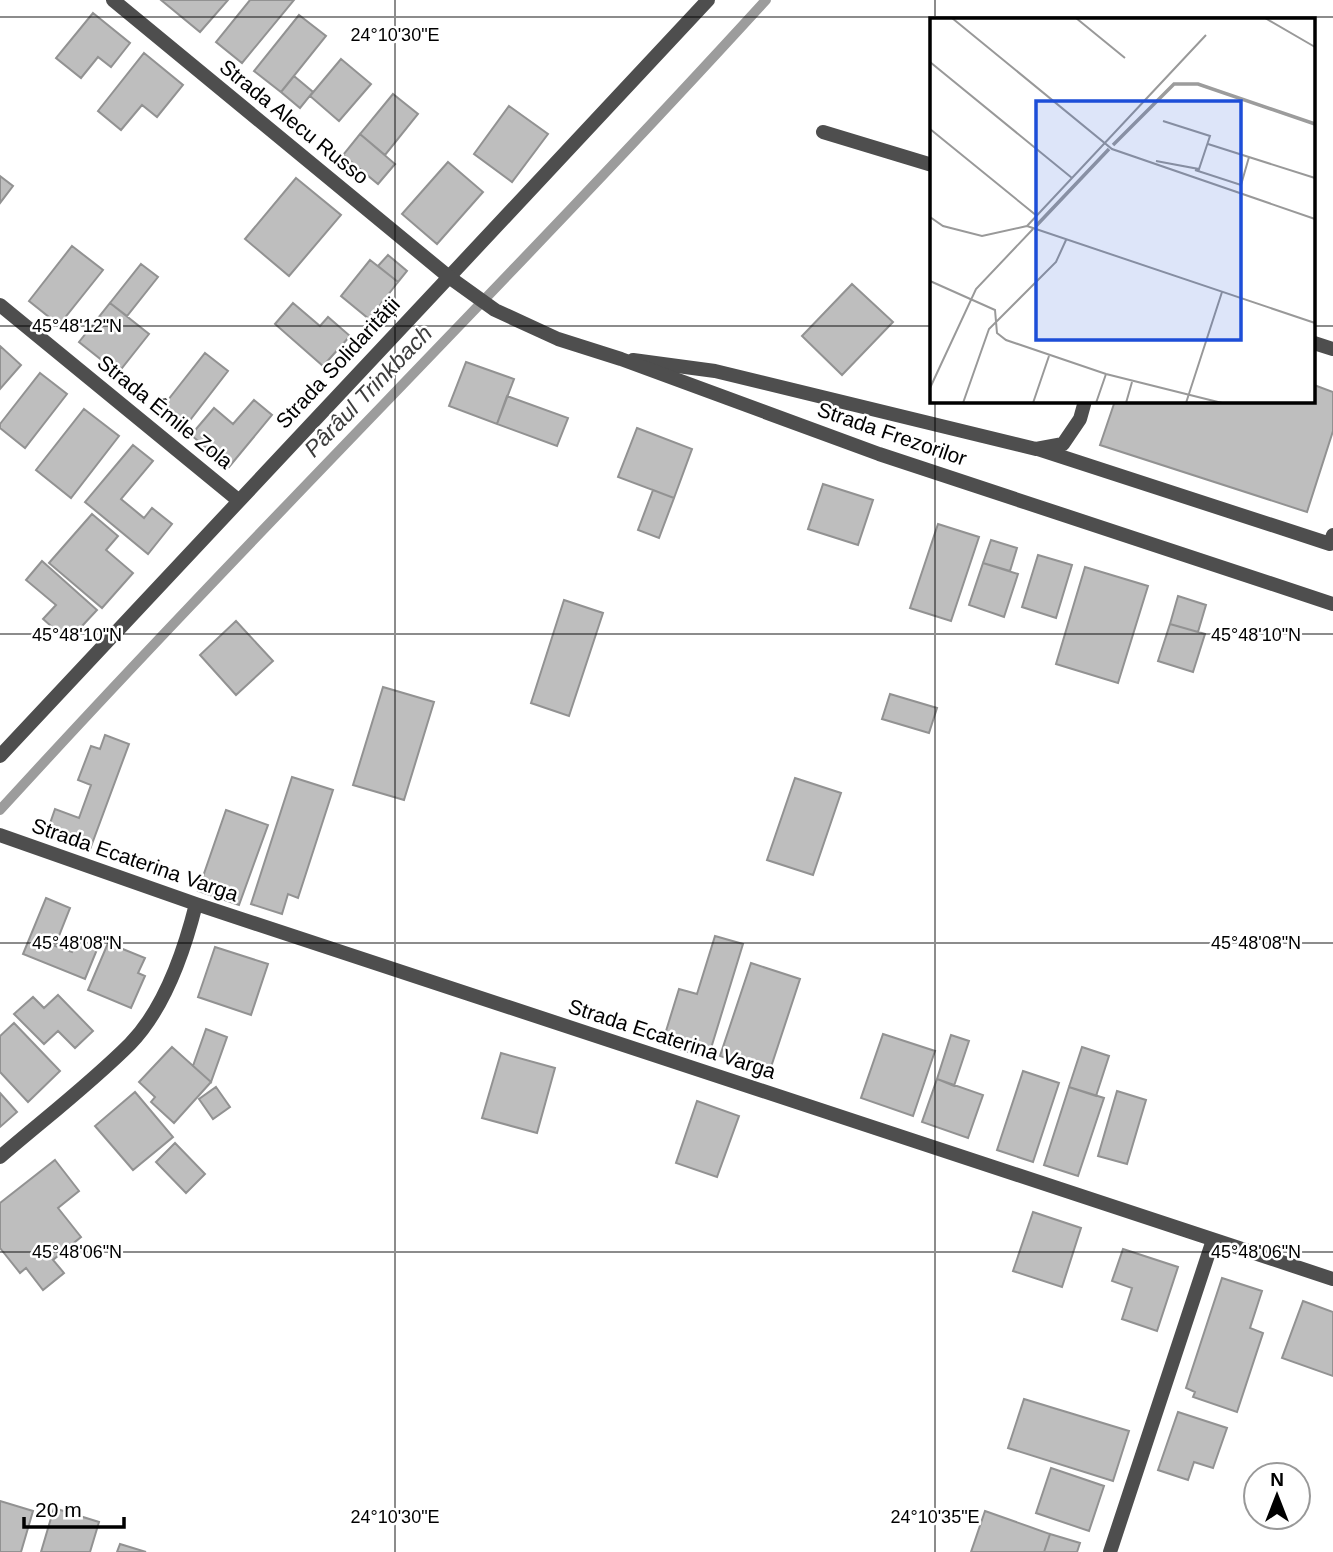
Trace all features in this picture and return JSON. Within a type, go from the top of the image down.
[{"type":"street","name":"Strada Alecu Russo","points":[[113,0],[449,277]]},
{"type":"street","name":"Strada Solidarității","points":[[3,747],[708,0]]},
{"type":"street","points":[[823,132],[930,163]]},
{"type":"street","name":"Strada Frezorilor","points":[[449,277],[495,310],[558,339],[621,359],[879,454],[1333,604]]},
{"type":"street","name":"Strada Émile Zola","points":[[0,304],[238,500]]},
{"type":"street","points":[[1316,344],[1333,349]]},
{"type":"street","points":[[621,359],[715,371],[1036,449],[1330,544],[1333,535]]},
{"type":"street","points":[[1036,449],[1063,444],[1080,419],[1085,402]]},
{"type":"street","name":"Strada Ecaterina Varga","points":[[0,835],[196,904],[1333,1279]]},
{"type":"street","points":[[0,1157],[131,1043],[152,1014],[186,945],[196,904]]},
{"type":"street","points":[[1111,1552],[1213,1240]]},
{"type":"building","points":[[161,0],[228,0],[200,32]]},
{"type":"building","points":[[250,0],[294,0],[242,63],[216,42]]},
{"type":"building","points":[[93,13],[130,43],[111,67],[98,57],[81,78],[56,58]]},
{"type":"building","points":[[299,15],[326,36],[281,92],[254,71]]},
{"type":"building","points":[[144,53],[183,85],[157,117],[142,105],[121,130],[98,111]]},
{"type":"building","points":[[341,59],[371,84],[339,121],[310,96]]},
{"type":"building","points":[[294,76],[313,92],[300,108],[281,92]]},
{"type":"building","points":[[393,94],[418,114],[385,155],[360,134]]},
{"type":"building","points":[[509,106],[548,134],[512,182],[474,154]]},
{"type":"building","points":[[360,134],[395,164],[378,184],[343,155]]},
{"type":"building","points":[[448,162],[483,192],[437,244],[402,214]]},
{"type":"building","points":[[0,176],[13,186],[0,203]]},
{"type":"building","points":[[296,178],[341,215],[289,276],[245,239]]},
{"type":"building","points":[[72,246],[103,270],[59,325],[29,301]]},
{"type":"building","points":[[388,255],[407,271],[398,282],[378,266]]},
{"type":"building","points":[[370,260],[398,282],[369,319],[341,296]]},
{"type":"building","points":[[141,264],[158,277],[127,316],[110,303]]},
{"type":"building","points":[[852,284],[893,322],[842,375],[802,336]]},
{"type":"building","points":[[110,303],[149,334],[118,373],[79,342]]},
{"type":"building","points":[[293,303],[320,326],[328,317],[350,336],[323,366],[275,324]]},
{"type":"building","points":[[0,346],[21,365],[0,389]]},
{"type":"building","points":[[205,353],[228,371],[187,424],[164,405]]},
{"type":"building","points":[[466,362],[514,379],[497,424],[449,406]]},
{"type":"building","points":[[40,373],[67,394],[25,448],[0,428],[0,424]]},
{"type":"building","points":[[1316,386],[1333,392],[1333,431],[1307,512],[1100,445],[1115,402],[1316,402]]},
{"type":"building","points":[[507,396],[568,418],[557,446],[497,424]]},
{"type":"building","points":[[254,400],[272,415],[229,467],[191,435],[214,408],[233,424]]},
{"type":"building","points":[[84,409],[119,436],[71,498],[36,470]]},
{"type":"building","points":[[637,428],[692,449],[674,498],[618,477]]},
{"type":"building","points":[[133,445],[153,461],[121,499],[144,518],[152,508],[172,524],[148,554],[85,502]]},
{"type":"building","points":[[823,484],[873,500],[858,545],[808,529]]},
{"type":"building","points":[[653,490],[674,498],[659,538],[638,530]]},
{"type":"building","points":[[92,514],[118,536],[106,550],[133,573],[102,608],[49,563]]},
{"type":"building","points":[[938,524],[979,537],[951,621],[910,608]]},
{"type":"building","points":[[991,540],[1017,548],[1010,571],[983,563]]},
{"type":"building","points":[[1038,555],[1072,565],[1056,618],[1022,607]]},
{"type":"building","points":[[42,561],[97,610],[68,641],[43,619],[56,605],[26,580]]},
{"type":"building","points":[[983,563],[1018,574],[1004,617],[969,605]]},
{"type":"building","points":[[1085,567],[1148,586],[1118,683],[1056,664]]},
{"type":"building","points":[[1178,596],[1206,605],[1198,632],[1170,624]]},
{"type":"building","points":[[564,600],[603,613],[569,716],[531,703]]},
{"type":"building","points":[[236,621],[273,661],[236,695],[200,655]]},
{"type":"building","points":[[1170,624],[1205,634],[1193,672],[1158,661]]},
{"type":"building","points":[[383,687],[434,702],[404,800],[353,785]]},
{"type":"building","points":[[890,694],[937,708],[929,733],[882,719]]},
{"type":"building","points":[[105,735],[129,744],[89,852],[46,835],[55,809],[79,818],[91,785],[78,780],[91,746],[100,749]]},
{"type":"building","points":[[292,777],[333,790],[298,898],[288,894],[282,914],[251,904]]},
{"type":"building","points":[[795,778],[841,793],[813,875],[767,860]]},
{"type":"building","points":[[226,810],[268,825],[239,905],[198,891]]},
{"type":"building","points":[[46,898],[70,908],[55,946],[72,952],[77,939],[98,947],[85,979],[23,954]]},
{"type":"building","points":[[715,936],[743,944],[708,1058],[662,1044],[679,989],[697,994]]},
{"type":"building","points":[[108,943],[145,958],[138,973],[145,976],[131,1008],[88,990]]},
{"type":"building","points":[[215,947],[268,964],[251,1015],[198,997]]},
{"type":"building","points":[[751,963],[800,979],[769,1073],[720,1056]]},
{"type":"building","points":[[58,995],[93,1031],[75,1048],[58,1031],[44,1044],[14,1014],[33,997],[44,1008]]},
{"type":"building","points":[[14,1023],[60,1071],[28,1102],[0,1072],[0,1036]]},
{"type":"building","points":[[206,1029],[227,1037],[211,1082],[193,1066]]},
{"type":"building","points":[[883,1034],[935,1051],[913,1116],[861,1098]]},
{"type":"building","points":[[951,1035],[969,1041],[954,1086],[937,1079]]},
{"type":"building","points":[[172,1047],[211,1082],[174,1123],[151,1102],[155,1097],[139,1082]]},
{"type":"building","points":[[1082,1047],[1109,1056],[1096,1096],[1069,1087]]},
{"type":"building","points":[[501,1053],[555,1068],[537,1133],[482,1118]]},
{"type":"building","points":[[1023,1071],[1059,1083],[1033,1162],[997,1150]]},
{"type":"building","points":[[937,1079],[983,1095],[968,1138],[922,1122]]},
{"type":"building","points":[[216,1087],[230,1107],[213,1119],[199,1099]]},
{"type":"building","points":[[1069,1087],[1104,1098],[1078,1176],[1044,1165]]},
{"type":"building","points":[[1117,1091],[1146,1100],[1127,1164],[1098,1156]]},
{"type":"building","points":[[135,1092],[173,1137],[133,1170],[95,1126]]},
{"type":"building","points":[[0,1093],[17,1112],[0,1127]]},
{"type":"building","points":[[697,1101],[739,1116],[717,1177],[676,1163]]},
{"type":"building","points":[[175,1143],[205,1174],[186,1193],[156,1162]]},
{"type":"building","points":[[55,1160],[79,1191],[58,1208],[81,1237],[53,1260],[64,1273],[43,1290],[26,1268],[20,1273],[0,1248],[0,1203]]},
{"type":"building","points":[[1033,1212],[1081,1228],[1062,1287],[1013,1271]]},
{"type":"building","points":[[1123,1249],[1178,1267],[1157,1331],[1122,1319],[1132,1288],[1112,1281]]},
{"type":"building","points":[[1222,1278],[1262,1291],[1250,1328],[1263,1333],[1237,1412],[1193,1397],[1195,1392],[1186,1388]]},
{"type":"building","points":[[1303,1301],[1333,1312],[1333,1376],[1282,1358]]},
{"type":"building","points":[[1024,1399],[1129,1431],[1113,1481],[1008,1448]]},
{"type":"building","points":[[1178,1412],[1227,1428],[1213,1468],[1194,1462],[1188,1480],[1158,1470]]},
{"type":"building","points":[[1051,1468],[1104,1486],[1089,1531],[1036,1513]]},
{"type":"building","points":[[0,1501],[33,1511],[21,1552],[0,1552]]},
{"type":"building","points":[[54,1508],[99,1522],[90,1552],[41,1552]]},
{"type":"building","points":[[985,1511],[1050,1534],[1044,1552],[971,1552]]},
{"type":"building","points":[[1050,1534],[1080,1543],[1077,1552],[1044,1552]]},
{"type":"building","points":[[120,1544],[146,1552],[117,1552]]},
{"type":"waterway","name":"Pârâul Trinkbach","points":[[0,810],[94,708],[576,204],[766,0]]}]
